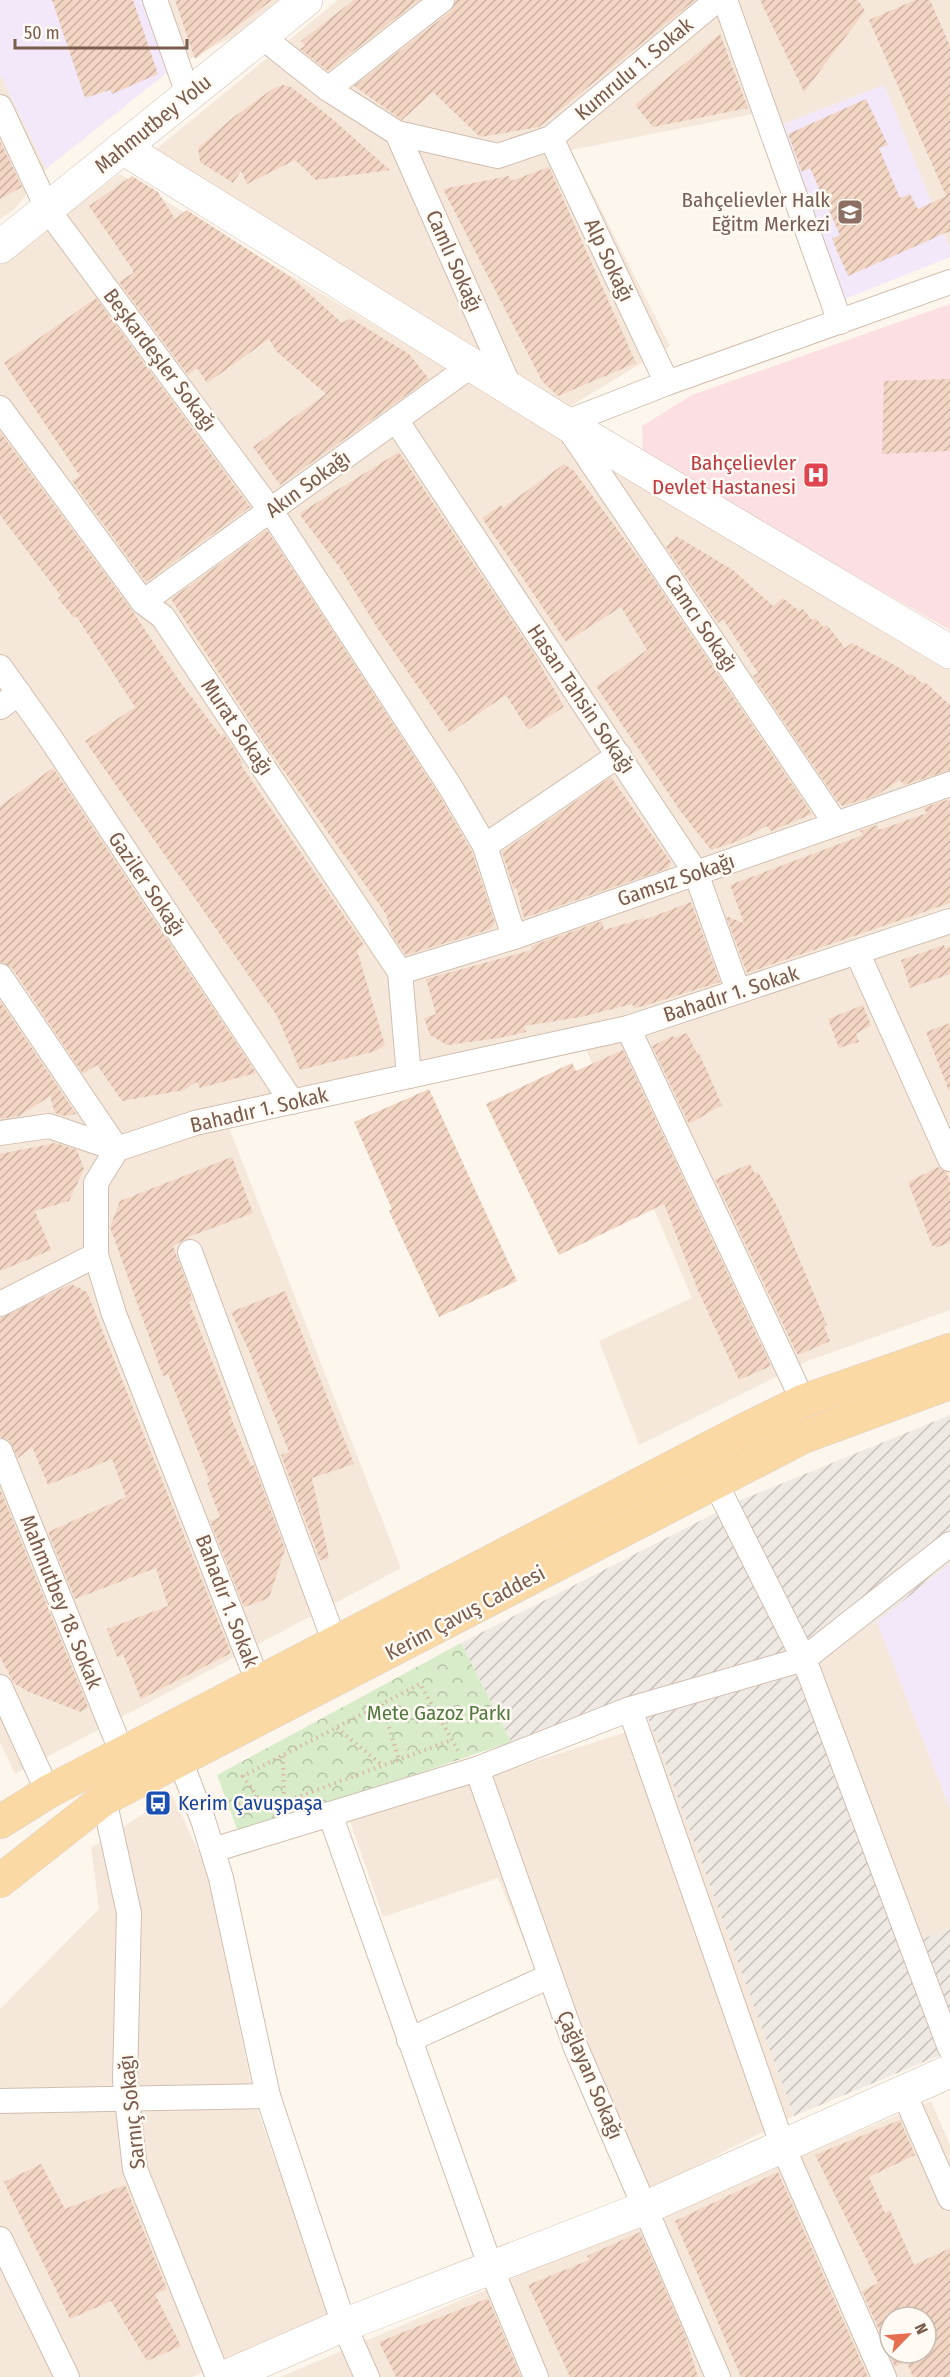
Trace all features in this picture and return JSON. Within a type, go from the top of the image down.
[{"type":"main road","name":"Kerim Çavuş Caddesi","points":[[0,1822],[48,1792],[122,1753],[803,1401],[950,1350]]},
{"type":"main road","name":"Kerim Çavuş Caddesi","points":[[0,1881],[104,1799],[803,1437],[950,1383]]},
{"type":"street","points":[[155,0],[188,94]]},
{"type":"street","points":[[328,89],[442,0]]},
{"type":"street","name":"Kumrulu 1. Sokak","points":[[551,138],[717,0]]},
{"type":"street","points":[[725,0],[840,322]]},
{"type":"street","points":[[280,14],[328,89],[397,133],[498,156],[551,138]]},
{"type":"street","name":"Mahmutbey Yolu","points":[[0,247],[188,94],[280,14]]},
{"type":"street","name":"Beşkardeşler Sokağı","points":[[0,107],[48,210],[271,511],[452,788],[485,846],[514,937]]},
{"type":"street","name":"Camlı Sokağı","points":[[397,133],[511,390]]},
{"type":"street","name":"Alp Sokağı","points":[[551,138],[667,383]]},
{"type":"street","points":[[123,148],[565,423],[950,652]]},
{"type":"street","points":[[565,423],[667,383],[950,282]]},
{"type":"street","name":"Akın Sokağı","points":[[143,602],[472,365]]},
{"type":"street","name":"Murat Sokağı","points":[[0,408],[143,602],[163,617],[400,972],[409,1076]]},
{"type":"street","name":"Hasan Tahsin Sokağı","points":[[396,420],[696,873],[738,992]]},
{"type":"street","name":"Camcı Sokağı","points":[[565,423],[836,824]]},
{"type":"street","name":"Gaziler Sokağı","points":[[0,667],[9,700],[292,1102]]},
{"type":"street","points":[[485,846],[619,755]]},
{"type":"street","name":"Gamsız Sokağı","points":[[400,972],[514,937],[950,784]]},
{"type":"street","name":"Bahadır 1. Sokak","points":[[258,1682],[114,1314],[96,1256],[96,1183],[117,1149],[195,1123],[628,1028],[950,921]]},
{"type":"street","points":[[857,952],[950,1159]]},
{"type":"street","points":[[0,976],[117,1149]]},
{"type":"street","points":[[628,1028],[803,1401]]},
{"type":"street","points":[[0,1133],[49,1126],[117,1149]]},
{"type":"street","points":[[190,1252],[335,1644]]},
{"type":"street","points":[[0,1304],[96,1256]]},
{"type":"street","name":"Mahmutbey 18. Sokak","points":[[0,1451],[122,1753]]},
{"type":"street","points":[[715,1482],[804,1659],[950,2048]]},
{"type":"street","points":[[213,1850],[473,1770],[630,1709],[804,1659],[950,1544]]},
{"type":"street","points":[[0,1687],[48,1792]]},
{"type":"street","points":[[630,1709],[783,2147],[884,2377]]},
{"type":"street","points":[[180,1760],[204,1820],[221,1878],[268,2096],[344,2325],[367,2377]]},
{"type":"street","name":"Çağlayan Sokağı","points":[[473,1770],[576,2048],[647,2207],[718,2377]]},
{"type":"street","name":"Sarnıç Sokağı","points":[[104,1799],[129,1913],[125,2081],[135,2169],[218,2377]]},
{"type":"street","points":[[330,1814],[490,2268],[536,2377]]},
{"type":"street","points":[[409,2040],[550,1976]]},
{"type":"street","points":[[225,2377],[344,2325],[647,2207],[950,2071]]},
{"type":"street","points":[[904,2093],[950,2198]]},
{"type":"street","points":[[0,2101],[268,2096]]},
{"type":"street","points":[[0,2239],[67,2377]]},
{"type":"path","points":[[452,1740],[266,1809],[243,1776],[420,1684],[452,1740],[473,1770]]},
{"type":"path","points":[[382,1704],[399,1760]]},
{"type":"path","points":[[337,1728],[383,1766]]},
{"type":"path","points":[[283,1756],[284,1802]]},
{"type":"path","points":[[204,1820],[257,1796]]},
{"type":"shaded area","points":[[0,0],[150,0],[174,67],[46,169],[0,74]]},
{"type":"shaded area","points":[[150,0],[289,0],[262,22],[174,67]]},
{"type":"shaded area","points":[[338,0],[950,0],[950,248],[884,85],[776,127],[753,114],[571,150],[670,346],[564,410],[155,150]]},
{"type":"shaded area","points":[[0,74],[46,169],[15,209],[0,219]]},
{"type":"shaded area","points":[[884,85],[950,248],[950,257],[845,299],[776,127]]},
{"type":"shaded area","points":[[120,174],[950,667],[950,1310],[808,1361],[639,1445],[599,1341],[692,1298],[585,1047],[229,1128],[401,1568],[15,1774],[0,1742],[0,262]]},
{"type":"shaded area","name":"Bahçelievler Devlet Hastanesi","points":[[950,304],[950,630],[720,499],[643,451],[642,426],[692,395]]},
{"type":"shaded area","points":[[950,1415],[950,1564],[877,1622],[813,1658],[922,1939],[950,1928],[950,2051],[794,2116],[651,1724],[634,1695],[511,1742],[461,1643],[741,1500]]},
{"type":"shaded area","points":[[950,1564],[950,1809],[877,1622]]},
{"type":"shaded area","points":[[877,1622],[950,1809],[950,1928],[921,1939],[813,1658]]},
{"type":"shaded area","points":[[651,1724],[794,2116],[630,2200],[498,1878],[383,1917],[350,1821]]},
{"type":"shaded area","points":[[172,1795],[206,1867],[256,2106],[330,2314],[192,2377],[0,2377],[0,2009],[99,1909],[91,1848]]},
{"type":"shaded area","points":[[931,2101],[950,2145],[950,2377],[280,2377]]},
{"type":"green space","name":"Mete Gazoz Parkı","points":[[461,1643],[511,1742],[239,1834],[217,1775]]},
{"type":"building","points":[[52,0],[133,0],[158,74],[112,94],[110,90],[85,98]]},
{"type":"building","points":[[175,0],[272,0],[195,59]]},
{"type":"building","points":[[354,0],[419,0],[328,71],[300,49],[305,46],[301,41]]},
{"type":"building","points":[[456,0],[695,0],[539,127],[480,137],[433,92],[402,120],[354,86],[451,11]]},
{"type":"building","points":[[760,0],[858,0],[865,11],[804,92]]},
{"type":"building","points":[[915,0],[930,0],[950,46],[950,231],[848,276],[832,239],[840,235],[810,168],[802,172],[788,134],[866,99],[888,145],[879,148],[900,198],[910,194],[918,209],[946,196],[869,20]]},
{"type":"building","points":[[720,34],[748,108],[653,127],[635,105]]},
{"type":"building","points":[[283,85],[291,87],[330,117],[390,170],[316,180],[295,160],[247,184],[241,171],[233,183],[200,162],[198,148],[235,116],[274,88]]},
{"type":"building","points":[[0,141],[22,187],[0,199]]},
{"type":"building","points":[[549,167],[636,363],[558,396],[542,381],[443,189],[509,176],[511,181]]},
{"type":"building","points":[[132,176],[158,192],[175,219],[187,210],[292,278],[342,323],[350,318],[409,354],[429,379],[280,485],[253,447],[326,394],[277,352],[269,339],[207,383],[197,368],[188,375],[119,282],[133,273],[133,270],[89,206]]},
{"type":"building","points":[[96,298],[250,507],[146,582],[72,481],[80,476],[4,363]]},
{"type":"building","points":[[950,379],[950,451],[882,454],[884,381]]},
{"type":"building","points":[[0,432],[133,612],[178,679],[221,736],[224,734],[243,763],[241,765],[364,945],[357,950],[385,1045],[376,1051],[300,1070],[277,1016],[85,741],[135,707],[76,616],[74,618],[58,598],[61,596],[0,515]]},
{"type":"building","points":[[399,452],[534,654],[564,707],[528,730],[506,695],[450,733],[378,629],[340,568],[302,518],[300,513]]},
{"type":"building","points":[[564,464],[574,471],[646,568],[812,814],[771,831],[767,826],[738,841],[711,850],[681,812],[596,686],[647,650],[621,607],[566,642],[482,518],[501,505],[503,508]]},
{"type":"building","points":[[267,530],[439,795],[472,852],[495,923],[491,929],[406,955],[392,935],[386,914],[267,747],[171,599]]},
{"type":"building","points":[[676,536],[733,570],[773,606],[783,598],[799,611],[803,609],[812,620],[816,618],[823,627],[827,625],[845,648],[852,643],[902,669],[909,676],[912,674],[923,684],[925,682],[950,705],[950,770],[904,785],[900,780],[877,795],[843,806],[838,802],[753,676],[758,673],[723,619],[718,623],[666,547]]},
{"type":"building","points":[[53,768],[256,1073],[200,1088],[196,1082],[184,1090],[122,1101],[97,1065],[83,1074],[12,968],[0,962],[0,806]]},
{"type":"building","points":[[611,777],[671,862],[669,868],[524,918],[516,887],[514,890],[502,852]]},
{"type":"building","points":[[950,799],[950,903],[747,973],[726,916],[744,923],[730,885],[863,835],[860,831],[877,825],[879,830],[927,813],[923,808]]},
{"type":"building","points":[[691,902],[720,982],[644,1006],[634,1008],[632,1004],[581,1017],[524,1026],[526,1032],[499,1038],[447,1045],[430,1035],[424,1018],[436,1014],[426,979],[532,950],[531,946],[602,921],[604,930],[644,918],[644,920]]},
{"type":"building","points":[[944,945],[945,948],[950,946],[950,974],[910,988],[901,960]]},
{"type":"building","points":[[0,1001],[76,1114],[65,1116],[55,1113],[50,1096],[19,1116],[0,1119]]},
{"type":"building","points":[[863,1005],[871,1025],[856,1034],[859,1042],[839,1048],[828,1019]]},
{"type":"building","points":[[950,1023],[950,1091],[949,1091],[926,1032]]},
{"type":"building","points":[[687,1033],[697,1054],[699,1053],[722,1105],[689,1124],[652,1046],[673,1036],[674,1038]]},
{"type":"building","points":[[623,1050],[771,1366],[739,1380],[697,1288],[664,1204],[559,1255],[486,1104],[572,1063],[576,1071]]},
{"type":"building","points":[[429,1089],[517,1281],[439,1317],[389,1211],[392,1209],[354,1122]]},
{"type":"building","points":[[55,1143],[77,1150],[84,1169],[69,1201],[35,1211],[51,1250],[0,1271],[0,1154]]},
{"type":"building","points":[[232,1157],[253,1213],[191,1236],[173,1246],[193,1300],[189,1302],[231,1409],[228,1410],[251,1466],[254,1465],[285,1549],[269,1598],[244,1607],[210,1521],[220,1517],[207,1483],[210,1482],[168,1374],[163,1376],[110,1227],[120,1201]]},
{"type":"building","points":[[750,1164],[755,1174],[758,1172],[778,1208],[827,1325],[824,1326],[830,1341],[801,1354],[797,1354],[715,1179]]},
{"type":"building","points":[[938,1167],[946,1172],[950,1181],[950,1242],[936,1248],[935,1245],[932,1246],[908,1182]]},
{"type":"building","points":[[71,1284],[87,1292],[231,1653],[141,1699],[123,1654],[117,1657],[107,1629],[168,1606],[156,1568],[75,1599],[48,1532],[126,1497],[112,1459],[48,1485],[32,1447],[18,1458],[9,1440],[0,1437],[0,1318]]},
{"type":"building","points":[[285,1291],[354,1464],[312,1478],[329,1558],[320,1560],[281,1455],[289,1452],[231,1312]]},
{"type":"building","points":[[0,1489],[88,1707],[81,1712],[29,1692],[14,1683],[0,1657]]},
{"type":"building","points":[[900,2120],[915,2155],[869,2177],[885,2213],[890,2210],[914,2265],[950,2248],[950,2377],[913,2377],[908,2365],[938,2365],[938,2305],[878,2305],[878,2328],[862,2291],[878,2283],[815,2155]]},
{"type":"building","points":[[41,2164],[65,2209],[125,2185],[167,2289],[155,2294],[181,2346],[147,2361],[111,2301],[70,2319],[4,2182]]},
{"type":"building","points":[[778,2172],[868,2377],[741,2377],[675,2221]]},
{"type":"building","points":[[640,2232],[685,2335],[698,2377],[570,2377],[528,2285],[589,2260],[587,2256]]},
{"type":"building","points":[[488,2298],[521,2377],[396,2377],[379,2342]]},
{"type":"place","name":"Bahçelievler Halk Eğitm Merkezi","points":[[850,212]]},
{"type":"place","name":"Bahçelievler Devlet Hastanesi","points":[[816,475]]},
{"type":"place","name":"Kerim Çavuşpaşa","points":[[158,1803]]}]
